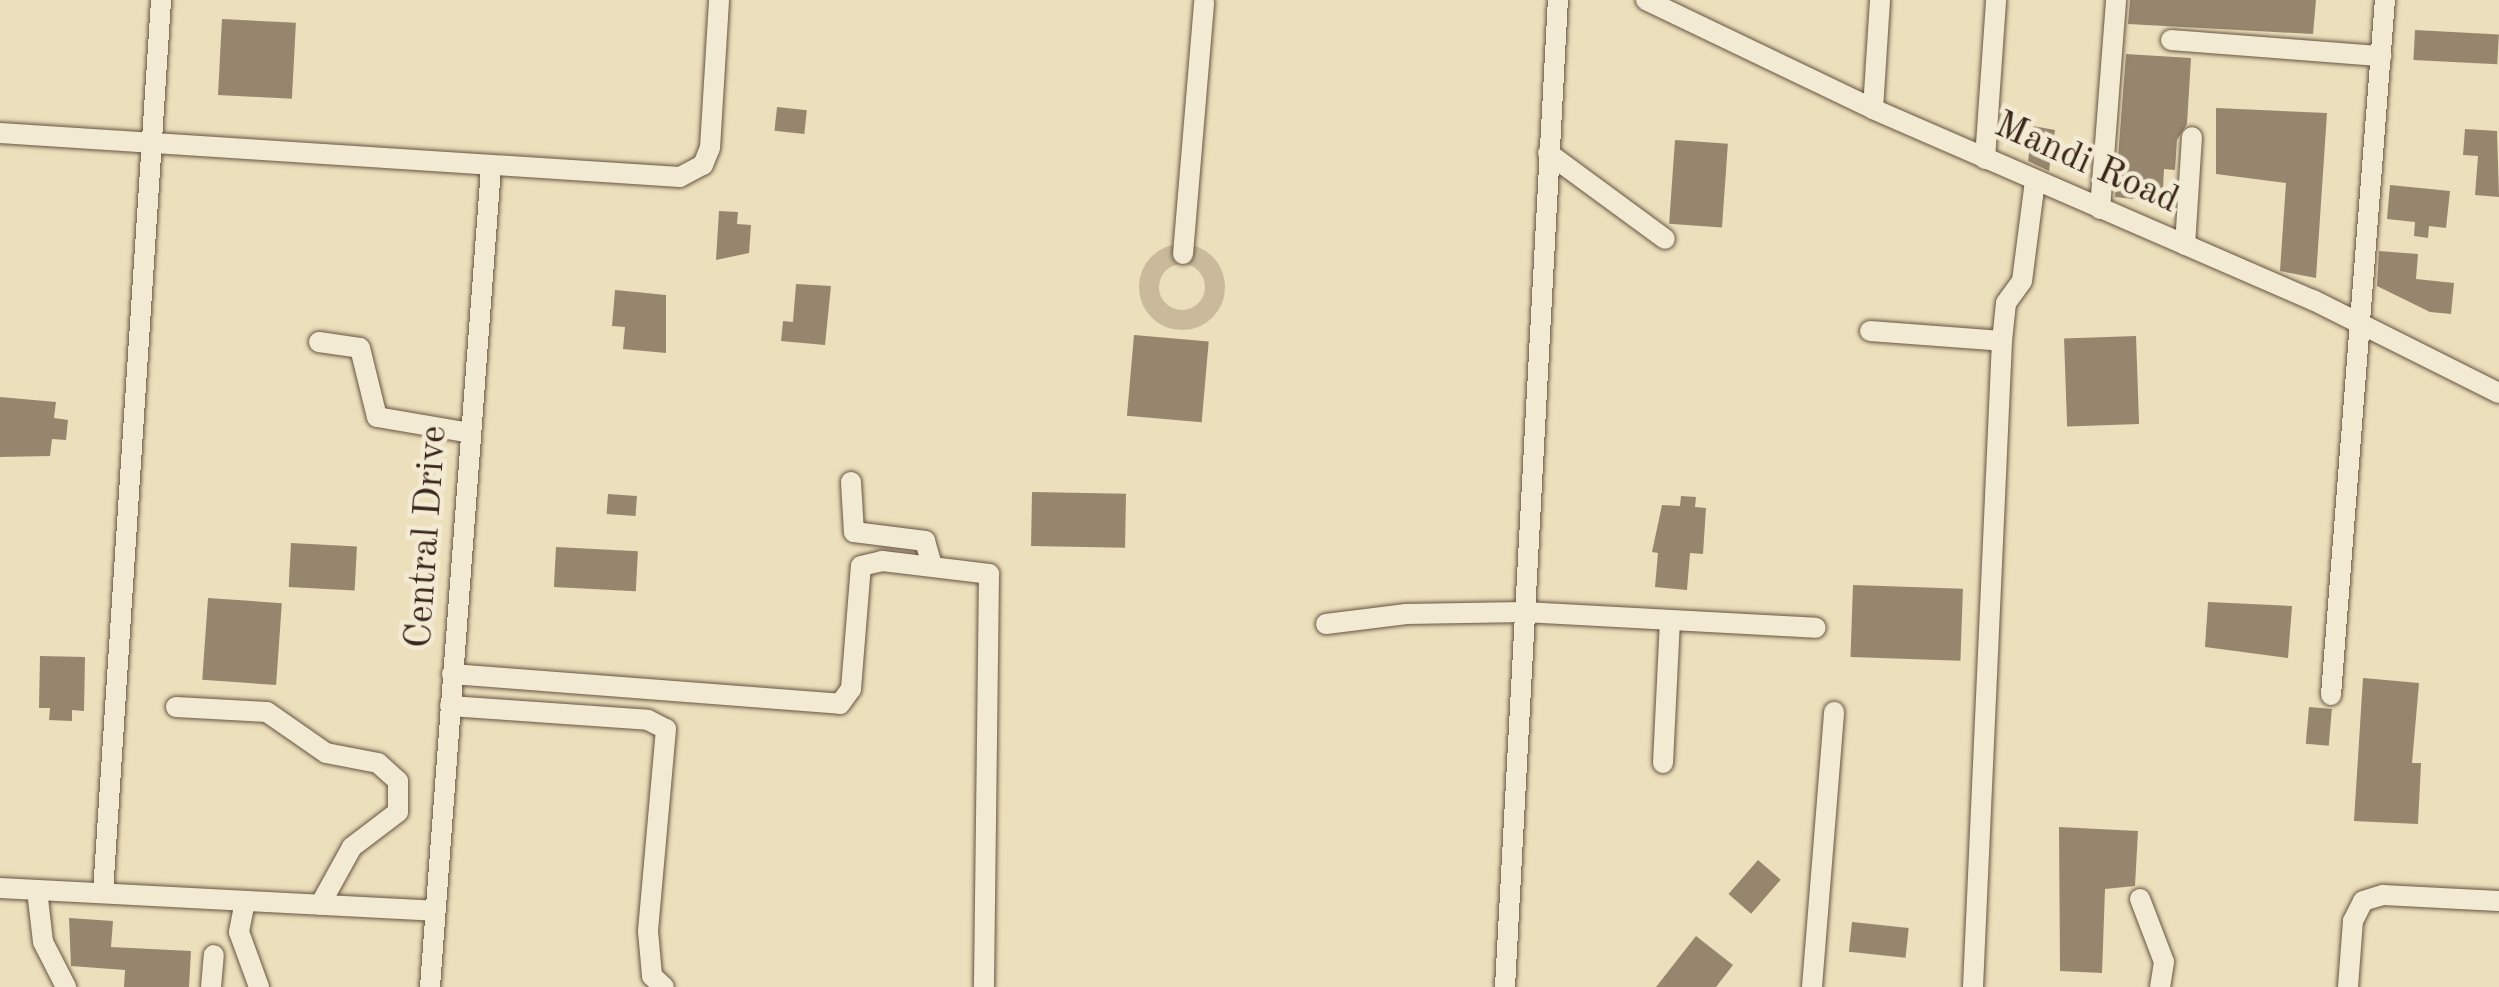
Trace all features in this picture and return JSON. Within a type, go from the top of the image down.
[{"type":"street","points":[[103,893],[155,146],[161,0]]},
{"type":"street","points":[[0,133],[665,180],[698,169],[710,148],[719,0]]},
{"type":"street","points":[[1505,987],[1558,0]]},
{"type":"street","name":"Mandi Road","points":[[1646,0],[1873,110],[2185,245],[2499,393]]},
{"type":"street","points":[[1873,110],[1880,0]]},
{"type":"street","points":[[1986,159],[1996,0]]},
{"type":"street","points":[[2100,209],[2116,0]]},
{"type":"street","points":[[2331,695],[2385,0]]},
{"type":"street","points":[[1183,254],[1204,1]]},
{"type":"street","points":[[2171,40],[2381,56]]},
{"type":"street","points":[[2185,245],[2192,137]]},
{"type":"street","points":[[1548,153],[1665,239]]},
{"type":"street","name":"Central Drive","points":[[430,987],[492,168]]},
{"type":"street","points":[[1973,987],[2002,341],[2006,303],[2022,281],[2035,180]]},
{"type":"street","points":[[1870,330],[2002,341]]},
{"type":"street","points":[[319,342],[360,348],[376,417],[471,434]]},
{"type":"street","points":[[851,482],[854,532],[925,541],[932,566]]},
{"type":"street","points":[[452,674],[840,704],[850,689],[861,566],[882,561],[992,577],[984,987]]},
{"type":"street","points":[[1326,624],[1406,614],[1524,612],[1816,628]]},
{"type":"street","points":[[1664,763],[1670,622]]},
{"type":"street","points":[[450,706],[648,720],[666,729],[648,957],[652,976],[664,987]]},
{"type":"street","points":[[176,708],[268,712],[326,753],[378,763],[398,781],[398,812],[352,847],[320,905]]},
{"type":"street","points":[[1812,987],[1834,712]]},
{"type":"street","points":[[0,888],[434,912]]},
{"type":"street","points":[[37,890],[43,942],[66,987]]},
{"type":"street","points":[[2348,987],[2353,921],[2362,902],[2383,895],[2499,902]]},
{"type":"street","points":[[2140,899],[2164,962],[2160,987]]},
{"type":"street","points":[[245,901],[239,932],[258,987]]},
{"type":"street","points":[[211,987],[214,956]]},
{"type":"building","points":[[2130,0],[2316,0],[2313,34],[2128,24]]},
{"type":"building","points":[[222,19],[296,23],[292,99],[218,95]]},
{"type":"building","points":[[2415,30],[2499,34],[2497,64],[2413,60]]},
{"type":"building","points":[[2126,54],[2191,58],[2187,124],[2177,140],[2175,170],[2164,169],[2163,189],[2134,188],[2133,199],[2115,197]]},
{"type":"building","points":[[777,107],[807,110],[804,134],[774,131]]},
{"type":"building","points":[[2216,108],[2327,113],[2316,278],[2280,271],[2286,183],[2216,174]]},
{"type":"building","points":[[2033,126],[2055,130],[2049,171],[2028,161]]},
{"type":"building","points":[[2465,129],[2497,131],[2499,197],[2475,195],[2478,156],[2463,155]]},
{"type":"building","points":[[1675,140],[1728,144],[1722,227],[1669,224]]},
{"type":"building","points":[[2390,185],[2450,191],[2446,228],[2429,226],[2428,238],[2414,236],[2415,222],[2387,219]]},
{"type":"building","points":[[719,211],[738,212],[737,224],[751,225],[749,253],[716,260]]},
{"type":"building","points":[[2379,251],[2418,254],[2416,279],[2454,283],[2451,314],[2430,312],[2377,286]]},
{"type":"building","points":[[796,284],[831,286],[825,345],[781,341],[783,321],[793,322]]},
{"type":"building","points":[[615,290],[666,295],[666,353],[623,349],[625,327],[612,326]]},
{"type":"building","points":[[1134,335],[1209,342],[1202,422],[1127,416]]},
{"type":"building","points":[[2136,336],[2139,424],[2067,426],[2064,339]]},
{"type":"building","points":[[0,397],[56,402],[54,418],[68,420],[66,440],[52,439],[50,456],[0,457]]},
{"type":"building","points":[[1032,492],[1126,494],[1125,548],[1031,546]]},
{"type":"building","points":[[608,494],[637,496],[636,516],[607,514]]},
{"type":"building","points":[[1681,496],[1696,497],[1695,507],[1706,508],[1703,554],[1690,553],[1687,590],[1655,587],[1658,553],[1652,552],[1662,505],[1680,506]]},
{"type":"building","points":[[291,543],[357,546],[355,590],[289,587]]},
{"type":"building","points":[[556,547],[638,551],[636,591],[554,587]]},
{"type":"building","points":[[1853,585],[1963,589],[1960,661],[1850,657]]},
{"type":"building","points":[[208,598],[282,603],[276,685],[202,680]]},
{"type":"building","points":[[2208,602],[2292,606],[2288,658],[2205,647]]},
{"type":"building","points":[[40,656],[85,657],[84,711],[72,710],[72,721],[49,720],[50,708],[39,708]]},
{"type":"building","points":[[2363,678],[2419,683],[2412,763],[2421,763],[2418,824],[2354,821]]},
{"type":"building","points":[[2309,707],[2332,709],[2329,746],[2306,744]]},
{"type":"building","points":[[2059,827],[2138,831],[2135,886],[2105,889],[2102,973],[2060,971]]},
{"type":"building","points":[[1758,860],[1781,880],[1751,914],[1728,894]]},
{"type":"building","points":[[69,918],[113,921],[111,947],[191,951],[189,987],[124,987],[125,970],[71,966]]},
{"type":"building","points":[[1852,922],[1909,928],[1906,958],[1849,952]]},
{"type":"building","points":[[1696,936],[1733,965],[1716,987],[1656,987]]},
{"type":"tunnel","points":[[1182,254],[1205,264],[1215,287],[1205,310],[1182,320],[1159,310],[1149,287],[1159,264],[1182,254]]}]
